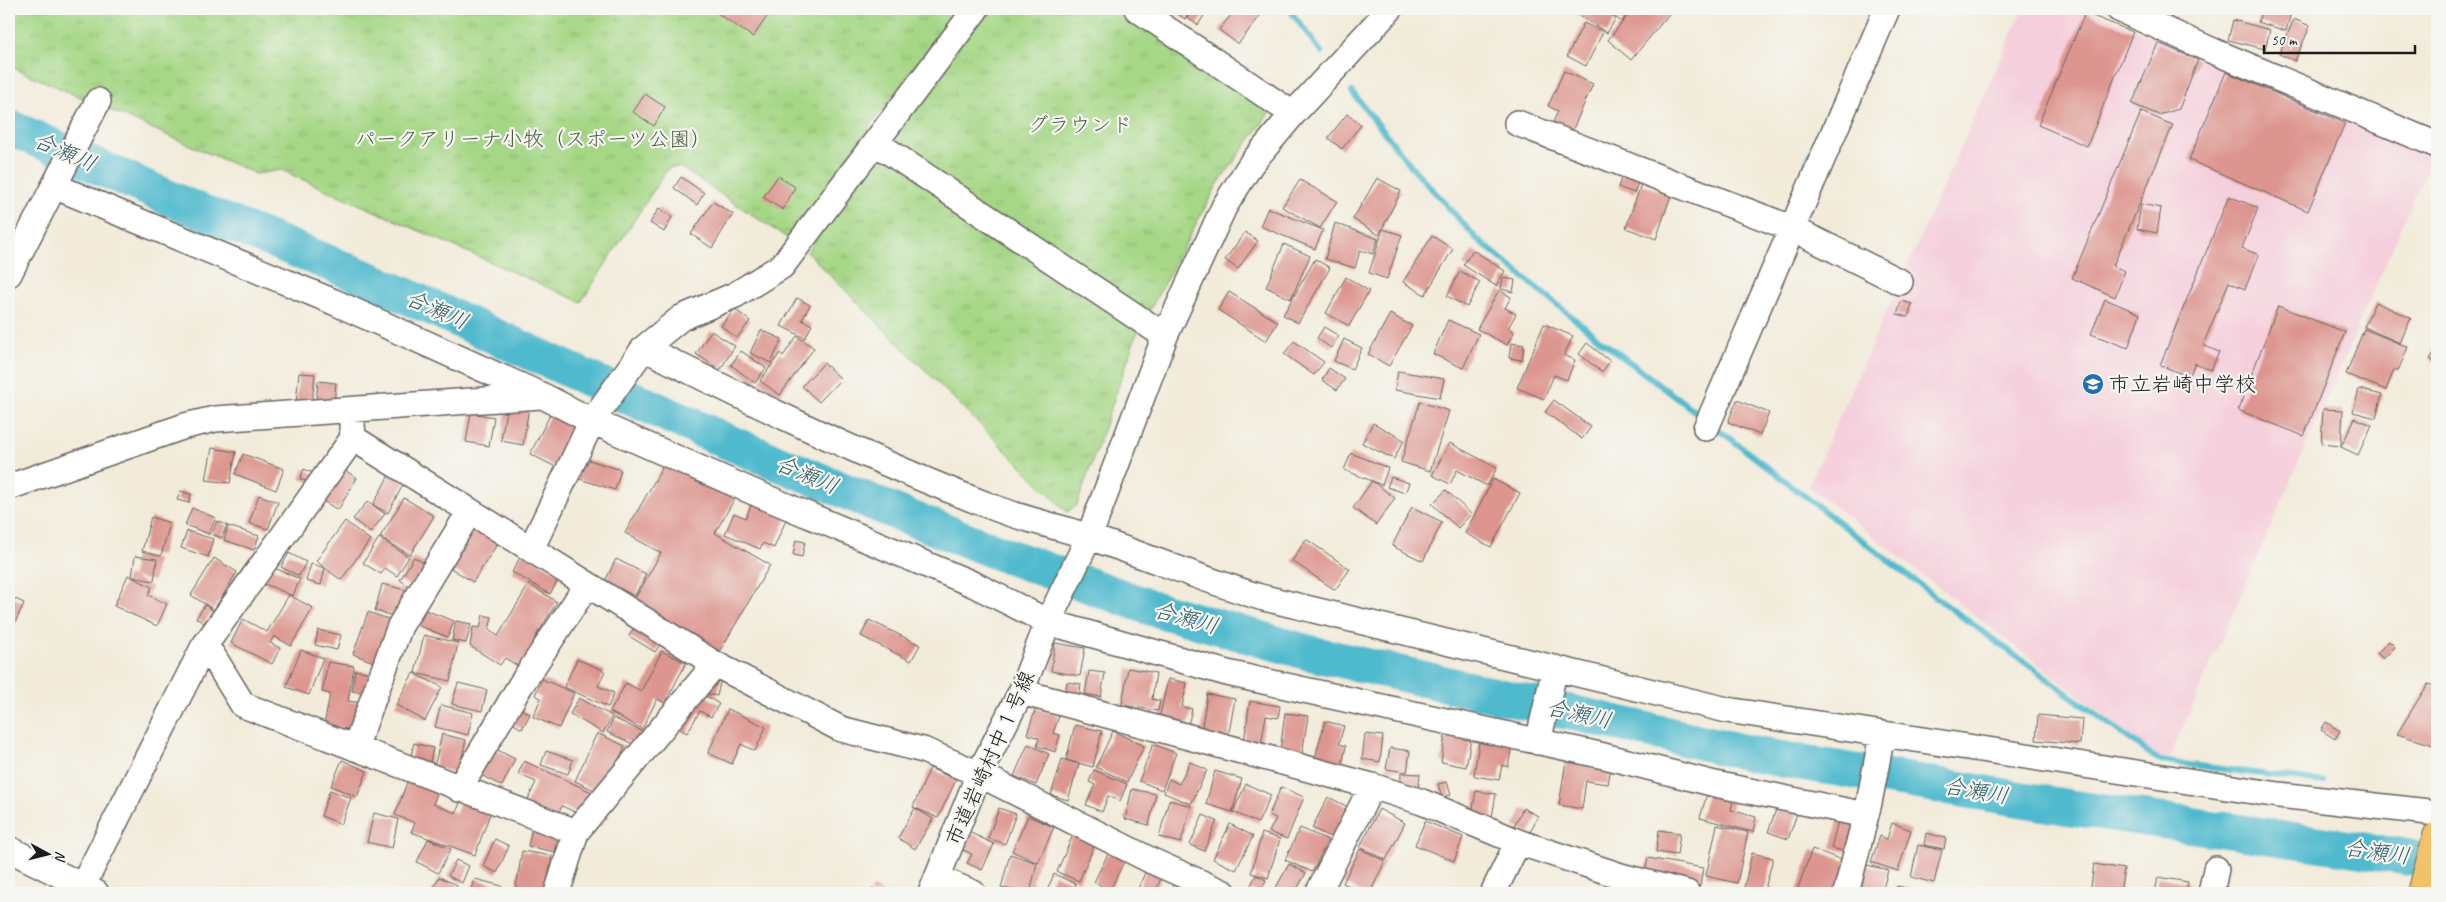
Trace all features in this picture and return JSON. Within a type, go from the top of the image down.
[{"type":"main road","points":[[2422,893],[2437,836]]},
{"type":"street","points":[[531,549],[592,421],[641,352],[681,318],[735,294],[782,266],[976,9]]},
{"type":"street","points":[[1137,9],[1292,114]]},
{"type":"street","name":"市道岩崎村中１号線","points":[[935,885],[979,774],[1021,692],[1052,614],[1089,537],[1164,336],[1224,207],[1251,164],[1292,114],[1390,9]]},
{"type":"street","points":[[1706,428],[1782,225],[1887,9]]},
{"type":"street","points":[[2119,9],[2212,51],[2437,145]]},
{"type":"street","points":[[9,274],[98,101]]},
{"type":"street","points":[[1517,123],[1782,225],[1900,282]]},
{"type":"street","points":[[876,143],[1164,336]]},
{"type":"street","points":[[56,182],[334,302],[543,396],[592,421],[758,494],[976,585],[1052,614],[1227,673],[1538,742],[1715,784],[1867,809]]},
{"type":"street","points":[[641,352],[921,478],[997,509],[1089,537],[1197,577],[1260,597],[1727,710],[1880,741],[2167,776],[2279,795],[2437,813]]},
{"type":"street","points":[[9,487],[184,426],[216,419],[543,396]]},
{"type":"street","points":[[9,849],[86,891],[203,648],[353,438],[351,410]]},
{"type":"street","points":[[353,438],[715,664],[841,729],[923,750],[979,774],[1152,860],[1224,893]]},
{"type":"street","points":[[355,748],[400,626],[470,511]]},
{"type":"street","points":[[458,789],[520,686],[587,585]]},
{"type":"street","points":[[203,648],[213,656],[242,705],[458,789],[576,832]]},
{"type":"street","points":[[557,893],[576,832],[715,664]]},
{"type":"street","points":[[1538,742],[1555,668]]},
{"type":"street","points":[[1021,692],[1372,786],[1422,802],[1618,884],[1687,893]]},
{"type":"street","points":[[1846,893],[1867,809],[1880,741]]},
{"type":"street","points":[[1318,893],[1372,786]]},
{"type":"street","points":[[1493,893],[1518,842]]},
{"type":"street","points":[[2211,893],[2216,869]]},
{"type":"street","points":[[935,885],[973,893]]},
{"type":"shaded area","name":"市立岩崎中学校","points":[[2023,9],[2086,9],[2433,155],[2167,764],[1808,486]]},
{"type":"green space","name":"パークアリーナ小牧（スポーツ公園）","points":[[9,9],[957,9],[787,238],[680,167],[668,168],[581,302],[281,170],[256,174],[9,66]]},
{"type":"green space","name":"グラウンド","points":[[987,9],[1123,9],[1270,112],[1217,185],[1136,336],[1077,505],[1067,512],[807,252]]},
{"type":"building","points":[[711,9],[772,9],[753,37]]},
{"type":"building","points":[[1171,9],[1191,9],[1185,19]]},
{"type":"building","points":[[1193,9],[1208,9],[1198,25],[1187,18]]},
{"type":"building","points":[[1236,9],[1251,9],[1260,16],[1238,44],[1219,30]]},
{"type":"building","points":[[1577,9],[1601,9],[1616,18],[1607,33],[1575,13]]},
{"type":"building","points":[[1604,9],[1631,9],[1622,22]]},
{"type":"building","points":[[1633,9],[1663,9],[1669,14],[1631,60],[1608,40]]},
{"type":"building","points":[[2262,9],[2292,9],[2286,31],[2258,22]]},
{"type":"building","points":[[2085,13],[2133,32],[2087,146],[2038,125]]},
{"type":"building","points":[[2294,19],[2310,26],[2295,61],[2279,54]]},
{"type":"building","points":[[2233,20],[2270,30],[2265,49],[2228,40]]},
{"type":"building","points":[[1584,23],[1603,32],[1586,66],[1567,56]]},
{"type":"building","points":[[2158,43],[2198,60],[2179,109],[2159,115],[2132,104]]},
{"type":"building","points":[[1564,71],[1593,84],[1572,131],[1553,122],[1558,111],[1548,106]]},
{"type":"building","points":[[2226,72],[2345,123],[2308,211],[2189,160]]},
{"type":"building","points":[[645,94],[665,107],[654,126],[633,112]]},
{"type":"building","points":[[2141,112],[2173,125],[2113,266],[2125,271],[2115,297],[2072,278]]},
{"type":"building","points":[[1347,114],[1361,125],[1342,149],[1328,138]]},
{"type":"building","points":[[1624,171],[1640,178],[1634,193],[1618,187]]},
{"type":"building","points":[[778,176],[795,187],[783,210],[763,197]]},
{"type":"building","points":[[681,177],[704,193],[697,205],[674,188]]},
{"type":"building","points":[[1377,178],[1401,191],[1379,235],[1353,219]]},
{"type":"building","points":[[1300,180],[1337,201],[1320,228],[1282,207]]},
{"type":"building","points":[[1641,184],[1671,195],[1656,239],[1626,228]]},
{"type":"building","points":[[2229,196],[2258,208],[2242,248],[2259,255],[2245,289],[2229,282],[2203,345],[2219,352],[2211,370],[2195,363],[2189,377],[2160,365]]},
{"type":"building","points":[[713,202],[733,214],[712,248],[691,234]]},
{"type":"building","points":[[2141,204],[2161,208],[2157,233],[2137,229]]},
{"type":"building","points":[[659,208],[672,217],[664,232],[650,223]]},
{"type":"building","points":[[1268,208],[1323,230],[1315,249],[1260,226]]},
{"type":"building","points":[[1335,223],[1378,239],[1373,254],[1360,250],[1355,268],[1325,259]]},
{"type":"building","points":[[1383,229],[1402,235],[1387,279],[1369,273]]},
{"type":"building","points":[[1245,232],[1258,241],[1238,269],[1225,260]]},
{"type":"building","points":[[1432,236],[1453,249],[1425,295],[1403,282]]},
{"type":"building","points":[[1284,244],[1310,256],[1291,299],[1266,287]]},
{"type":"building","points":[[1473,250],[1505,271],[1496,286],[1463,265]]},
{"type":"building","points":[[1315,259],[1330,268],[1298,323],[1283,315]]},
{"type":"building","points":[[1460,271],[1480,282],[1467,307],[1447,296]]},
{"type":"building","points":[[1346,277],[1369,291],[1349,326],[1326,313]]},
{"type":"building","points":[[1503,278],[1515,280],[1513,292],[1501,289]]},
{"type":"building","points":[[1499,290],[1511,297],[1505,308],[1516,314],[1508,328],[1514,332],[1507,345],[1477,329]]},
{"type":"building","points":[[1229,292],[1278,322],[1266,341],[1218,310]]},
{"type":"building","points":[[797,298],[810,305],[802,320],[812,325],[805,338],[781,326]]},
{"type":"building","points":[[2105,299],[2140,314],[2128,348],[2091,334]]},
{"type":"building","points":[[1901,301],[1912,304],[1908,317],[1897,314]]},
{"type":"building","points":[[2375,302],[2411,318],[2400,343],[2364,327]]},
{"type":"building","points":[[2278,306],[2345,332],[2304,436],[2238,410]]},
{"type":"building","points":[[735,309],[750,321],[737,338],[721,326]]},
{"type":"building","points":[[1390,314],[1412,326],[1389,366],[1368,354]]},
{"type":"building","points":[[1448,320],[1479,334],[1463,368],[1433,354]]},
{"type":"building","points":[[1544,324],[1573,336],[1564,355],[1575,360],[1567,380],[1554,375],[1544,399],[1517,388]]},
{"type":"building","points":[[1324,327],[1339,336],[1331,348],[1317,338]]},
{"type":"building","points":[[2364,329],[2408,347],[2398,371],[2394,370],[2386,390],[2346,374]]},
{"type":"building","points":[[761,330],[782,339],[771,363],[750,353]]},
{"type":"building","points":[[711,331],[735,346],[720,370],[696,354]]},
{"type":"building","points":[[797,336],[814,348],[780,395],[760,381],[780,353],[783,356]]},
{"type":"building","points":[[1344,339],[1362,348],[1352,369],[1334,361]]},
{"type":"building","points":[[1294,341],[1324,362],[1314,375],[1284,354]]},
{"type":"building","points":[[1511,343],[1524,345],[1522,360],[1509,358]]},
{"type":"building","points":[[1587,343],[1610,361],[1602,372],[1579,354]]},
{"type":"building","points":[[2437,348],[2437,364],[2430,359]]},
{"type":"building","points":[[741,351],[766,368],[755,383],[731,365]]},
{"type":"building","points":[[824,363],[841,379],[819,402],[802,386]]},
{"type":"building","points":[[1329,368],[1345,379],[1337,390],[1322,380]]},
{"type":"building","points":[[1398,371],[1444,379],[1440,398],[1395,390]]},
{"type":"building","points":[[299,373],[315,374],[312,404],[296,403]]},
{"type":"building","points":[[318,381],[336,383],[334,404],[316,402]]},
{"type":"building","points":[[2359,389],[2382,395],[2376,418],[2353,412]]},
{"type":"building","points":[[1554,400],[1591,427],[1582,439],[1545,412]]},
{"type":"building","points":[[1737,400],[1769,413],[1760,435],[1728,422]]},
{"type":"building","points":[[1420,402],[1449,411],[1430,471],[1401,462]]},
{"type":"building","points":[[507,404],[529,407],[523,445],[501,441]]},
{"type":"building","points":[[2323,409],[2343,410],[2341,446],[2321,444]]},
{"type":"building","points":[[471,413],[494,417],[489,446],[466,442]]},
{"type":"building","points":[[551,413],[579,427],[558,468],[530,454]]},
{"type":"building","points":[[2355,418],[2372,425],[2358,455],[2341,447]]},
{"type":"building","points":[[1373,423],[1404,440],[1394,459],[1362,443]]},
{"type":"building","points":[[1450,443],[1497,468],[1487,486],[1457,470],[1450,484],[1432,475]]},
{"type":"building","points":[[212,448],[236,452],[230,483],[206,480]]},
{"type":"building","points":[[1351,453],[1388,468],[1382,485],[1344,470]]},
{"type":"building","points":[[243,454],[284,469],[276,490],[235,474]]},
{"type":"building","points":[[583,458],[621,470],[615,490],[576,478]]},
{"type":"building","points":[[667,459],[735,498],[715,533],[770,565],[720,651],[633,602],[661,553],[625,533]]},
{"type":"building","points":[[304,469],[317,475],[314,484],[300,479]]},
{"type":"building","points":[[343,469],[357,478],[338,510],[323,501]]},
{"type":"building","points":[[390,473],[405,481],[388,513],[373,505]]},
{"type":"building","points":[[1391,477],[1409,483],[1405,493],[1387,487]]},
{"type":"building","points":[[1493,479],[1520,493],[1491,547],[1465,533]]},
{"type":"building","points":[[1372,481],[1395,498],[1376,525],[1353,508]]},
{"type":"building","points":[[1446,490],[1471,514],[1458,528],[1432,504]]},
{"type":"building","points":[[180,491],[191,494],[189,503],[177,500]]},
{"type":"building","points":[[259,495],[278,502],[268,529],[249,523]]},
{"type":"building","points":[[404,498],[434,516],[410,555],[380,537]]},
{"type":"building","points":[[753,500],[788,515],[774,548],[763,543],[760,549],[725,534],[734,513],[746,518]]},
{"type":"building","points":[[368,501],[385,514],[370,533],[353,519]]},
{"type":"building","points":[[1412,507],[1442,522],[1423,561],[1392,546]]},
{"type":"building","points":[[192,508],[216,518],[209,534],[185,525]]},
{"type":"building","points":[[151,517],[170,523],[161,556],[142,551]]},
{"type":"building","points":[[217,521],[227,525],[222,538],[212,534]]},
{"type":"building","points":[[345,521],[370,540],[341,580],[316,561]]},
{"type":"building","points":[[477,523],[501,538],[473,582],[449,567]]},
{"type":"building","points":[[228,526],[259,536],[254,550],[224,540]]},
{"type":"building","points":[[187,531],[213,539],[208,557],[181,548]]},
{"type":"building","points":[[379,538],[409,557],[397,576],[385,568],[381,574],[363,563]]},
{"type":"building","points":[[1306,539],[1350,569],[1335,590],[1292,561]]},
{"type":"building","points":[[796,540],[805,542],[802,557],[793,555]]},
{"type":"building","points":[[523,552],[561,575],[550,594],[512,572]]},
{"type":"building","points":[[289,553],[306,562],[299,576],[281,567]]},
{"type":"building","points":[[135,556],[157,559],[154,581],[132,577]]},
{"type":"building","points":[[414,557],[429,566],[415,590],[400,580]]},
{"type":"building","points":[[214,558],[237,572],[214,610],[191,595]]},
{"type":"building","points":[[616,559],[646,574],[635,596],[605,581]]},
{"type":"building","points":[[311,564],[325,568],[321,585],[306,581]]},
{"type":"building","points":[[272,567],[300,579],[293,596],[265,584]]},
{"type":"building","points":[[128,575],[152,587],[148,595],[167,604],[157,626],[114,606]]},
{"type":"building","points":[[382,584],[409,591],[401,618],[375,611]]},
{"type":"building","points":[[529,584],[557,602],[534,639],[537,641],[521,668],[505,658],[500,665],[470,646],[473,627],[480,628],[483,615],[492,617],[489,630],[498,636]]},
{"type":"building","points":[[289,595],[313,608],[291,646],[274,636],[270,643],[280,648],[272,664],[231,643],[243,619],[267,632]]},
{"type":"building","points":[[9,596],[24,603],[9,636]]},
{"type":"building","points":[[205,605],[213,611],[204,623],[196,618]]},
{"type":"building","points":[[425,610],[454,621],[448,637],[419,626]]},
{"type":"building","points":[[368,612],[397,622],[381,665],[353,654]]},
{"type":"building","points":[[869,620],[920,645],[911,661],[861,636]]},
{"type":"building","points":[[456,621],[471,624],[466,643],[452,640]]},
{"type":"building","points":[[637,623],[663,640],[655,652],[629,636]]},
{"type":"building","points":[[318,630],[341,635],[337,650],[315,645]]},
{"type":"building","points":[[424,635],[458,643],[450,681],[415,673]]},
{"type":"building","points":[[2389,641],[2395,647],[2383,659],[2377,653]]},
{"type":"building","points":[[1055,643],[1085,648],[1080,676],[1051,671]]},
{"type":"building","points":[[301,650],[323,658],[309,695],[286,687]]},
{"type":"building","points":[[662,651],[686,663],[665,703],[657,699],[642,729],[610,712],[626,683],[641,691]]},
{"type":"building","points":[[577,659],[605,671],[598,686],[614,693],[608,707],[564,687]]},
{"type":"building","points":[[328,662],[354,666],[348,701],[362,703],[357,731],[324,725],[330,694],[322,692]]},
{"type":"building","points":[[1128,668],[1156,673],[1152,699],[1160,701],[1158,711],[1122,705]]},
{"type":"building","points":[[355,670],[371,673],[368,693],[352,691]]},
{"type":"building","points":[[1089,671],[1105,673],[1101,697],[1085,694]]},
{"type":"building","points":[[413,673],[442,687],[425,721],[396,705]]},
{"type":"building","points":[[706,676],[721,679],[717,696],[702,693]]},
{"type":"building","points":[[542,679],[574,693],[559,728],[533,717],[541,698],[535,695]]},
{"type":"building","points":[[1168,679],[1187,683],[1182,707],[1192,709],[1188,725],[1159,719]]},
{"type":"building","points":[[1067,682],[1081,684],[1079,698],[1065,695]]},
{"type":"building","points":[[458,683],[487,690],[482,711],[452,704]]},
{"type":"building","points":[[2428,684],[2437,687],[2437,746],[2397,734]]},
{"type":"building","points":[[696,690],[719,704],[711,717],[700,711],[687,733],[675,726]]},
{"type":"building","points":[[1207,694],[1235,699],[1228,738],[1201,733]]},
{"type":"building","points":[[579,698],[612,716],[603,733],[570,714]]},
{"type":"building","points":[[1250,701],[1280,706],[1278,718],[1266,716],[1261,744],[1244,741]]},
{"type":"building","points":[[441,705],[473,713],[468,735],[435,727]]},
{"type":"building","points":[[514,705],[530,714],[522,729],[506,719]]},
{"type":"building","points":[[1036,708],[1059,716],[1053,733],[1060,735],[1055,752],[1037,746],[1039,738],[1027,734]]},
{"type":"building","points":[[728,709],[766,727],[755,751],[741,744],[732,764],[708,753]]},
{"type":"building","points":[[1285,713],[1308,716],[1302,754],[1280,751]]},
{"type":"building","points":[[2038,715],[2082,719],[2080,744],[2036,740]]},
{"type":"building","points":[[613,718],[642,731],[635,745],[607,732]]},
{"type":"building","points":[[1325,721],[1344,726],[1339,744],[1346,746],[1342,765],[1315,758]]},
{"type":"building","points":[[2326,722],[2340,731],[2335,739],[2321,730]]},
{"type":"building","points":[[1075,725],[1102,731],[1093,767],[1066,760]]},
{"type":"building","points":[[1446,729],[1472,733],[1466,767],[1441,762]]},
{"type":"building","points":[[1113,731],[1144,746],[1127,782],[1096,767]]},
{"type":"building","points":[[597,733],[625,746],[603,794],[575,781]]},
{"type":"building","points":[[442,734],[466,740],[458,773],[434,767]]},
{"type":"building","points":[[1365,734],[1383,736],[1380,762],[1362,759]]},
{"type":"building","points":[[1480,735],[1513,740],[1508,767],[1502,765],[1499,780],[1474,776]]},
{"type":"building","points":[[414,743],[433,748],[429,766],[410,761]]},
{"type":"building","points":[[1028,744],[1049,754],[1036,785],[1014,776]]},
{"type":"building","points":[[1153,744],[1176,753],[1162,790],[1139,781]]},
{"type":"building","points":[[492,747],[515,759],[502,786],[479,774]]},
{"type":"building","points":[[1390,748],[1410,751],[1407,772],[1386,769]]},
{"type":"building","points":[[546,751],[573,760],[568,774],[541,765]]},
{"type":"building","points":[[1567,755],[1612,762],[1608,784],[1586,781],[1582,809],[1559,805]]},
{"type":"building","points":[[1062,759],[1079,764],[1068,800],[1051,795]]},
{"type":"building","points":[[342,760],[367,771],[357,797],[331,786]]},
{"type":"building","points":[[524,761],[594,793],[583,816],[562,806],[555,820],[525,806],[536,782],[518,774]]},
{"type":"building","points":[[1190,762],[1207,770],[1191,804],[1164,793],[1169,779],[1179,784]]},
{"type":"building","points":[[930,768],[956,780],[938,818],[913,807]]},
{"type":"building","points":[[1094,770],[1127,784],[1120,801],[1108,796],[1102,812],[1086,805],[1095,785],[1089,782]]},
{"type":"building","points":[[1215,771],[1242,779],[1232,812],[1206,804]]},
{"type":"building","points":[[1401,773],[1420,774],[1418,793],[1400,792]]},
{"type":"building","points":[[409,777],[439,788],[433,804],[456,813],[461,800],[491,811],[475,855],[411,832],[415,823],[395,815]]},
{"type":"building","points":[[1447,782],[1451,795],[1442,797],[1438,784]]},
{"type":"building","points":[[1246,784],[1271,795],[1258,823],[1233,812]]},
{"type":"building","points":[[1281,787],[1304,797],[1287,839],[1269,832],[1276,818],[1269,815]]},
{"type":"building","points":[[1132,789],[1156,794],[1149,825],[1125,819]]},
{"type":"building","points":[[330,790],[351,798],[341,824],[321,816]]},
{"type":"building","points":[[1476,791],[1496,794],[1491,823],[1471,820]]},
{"type":"building","points":[[1707,794],[1733,801],[1731,810],[1756,817],[1753,832],[1700,818]]},
{"type":"building","points":[[1328,797],[1348,807],[1332,838],[1312,828]]},
{"type":"building","points":[[1169,800],[1191,806],[1181,843],[1159,837]]},
{"type":"building","points":[[1778,804],[1798,811],[1788,839],[1768,832]]},
{"type":"building","points":[[915,808],[933,819],[915,849],[898,838]]},
{"type":"building","points":[[999,808],[1016,814],[1005,844],[988,838]]},
{"type":"building","points":[[1523,808],[1538,816],[1529,834],[1514,826]]},
{"type":"building","points":[[1379,809],[1405,823],[1386,860],[1360,847]]},
{"type":"building","points":[[374,813],[398,819],[392,848],[367,842]]},
{"type":"building","points":[[1840,813],[1860,818],[1851,853],[1831,848]]},
{"type":"building","points":[[1203,815],[1217,821],[1204,851],[1190,845]]},
{"type":"building","points":[[1028,816],[1054,827],[1038,863],[1012,851]]},
{"type":"building","points":[[1425,821],[1463,837],[1454,861],[1415,845]]},
{"type":"building","points":[[1892,823],[1911,830],[1898,871],[1871,862],[1880,836],[1887,839]]},
{"type":"building","points":[[533,824],[560,831],[555,852],[528,846]]},
{"type":"building","points":[[1230,824],[1253,836],[1236,870],[1213,859]]},
{"type":"building","points":[[1717,825],[1748,832],[1737,883],[1706,876]]},
{"type":"building","points":[[1300,828],[1328,840],[1312,872],[1285,860]]},
{"type":"building","points":[[1075,830],[1097,839],[1079,881],[1057,872]]},
{"type":"building","points":[[1659,830],[1680,833],[1677,855],[1656,852]]},
{"type":"building","points":[[969,832],[994,844],[982,870],[967,863],[972,854],[961,849]]},
{"type":"building","points":[[1262,833],[1280,839],[1268,878],[1251,873]]},
{"type":"building","points":[[1926,833],[1946,838],[1944,849],[1924,845]]},
{"type":"building","points":[[428,839],[451,849],[438,873],[417,862]]},
{"type":"building","points":[[495,839],[509,846],[497,873],[483,866]]},
{"type":"building","points":[[1918,845],[1942,850],[1934,883],[1911,877]]},
{"type":"building","points":[[1111,848],[1127,856],[1110,890],[1094,882]]},
{"type":"building","points":[[1360,849],[1385,861],[1370,893],[1363,893],[1343,883]]},
{"type":"building","points":[[1812,849],[1848,862],[1836,893],[1796,893]]},
{"type":"building","points":[[522,851],[552,856],[545,893],[515,893]]},
{"type":"building","points":[[1752,853],[1773,858],[1764,893],[1744,888]]},
{"type":"building","points":[[1010,854],[1037,863],[1030,893],[1001,888]]},
{"type":"building","points":[[1648,858],[1703,868],[1700,886],[1644,877]]},
{"type":"building","points":[[456,860],[469,866],[462,883],[448,876]]},
{"type":"building","points":[[1289,864],[1306,873],[1295,893],[1273,893]]},
{"type":"building","points":[[1862,864],[1888,870],[1882,893],[1855,893]]},
{"type":"building","points":[[2094,864],[2124,869],[2120,893],[2090,893]]},
{"type":"building","points":[[1148,866],[1163,873],[1155,893],[1136,893]]},
{"type":"building","points":[[1054,874],[1076,884],[1072,893],[1046,893]]},
{"type":"building","points":[[1256,875],[1266,880],[1260,893],[1249,889]]},
{"type":"building","points":[[1176,876],[1198,893],[1171,891]]},
{"type":"building","points":[[439,877],[457,885],[453,893],[431,893]]},
{"type":"building","points":[[2158,877],[2188,882],[2186,893],[2155,893]]},
{"type":"building","points":[[475,879],[502,886],[500,893],[471,893]]},
{"type":"building","points":[[1897,886],[1926,893],[1895,893]]},
{"type":"building","points":[[872,888],[885,893],[870,893]]},
{"type":"waterway","points":[[1289,9],[1322,53]]},
{"type":"waterway","points":[[1352,92],[1413,168],[1477,239],[1599,339],[1701,416]]},
{"type":"waterway","points":[[1804,170],[1829,113]]},
{"type":"waterway","name":"合瀬川","points":[[9,127],[187,206],[371,280],[728,442],[900,514],[1010,557],[1152,608],[1310,653],[1757,755],[2067,807],[2437,861]]},
{"type":"waterway","points":[[1714,426],[1942,602],[2160,761],[2324,782]]},
{"type":"place","name":"市立岩崎中学校","points":[[2093,384]]}]
